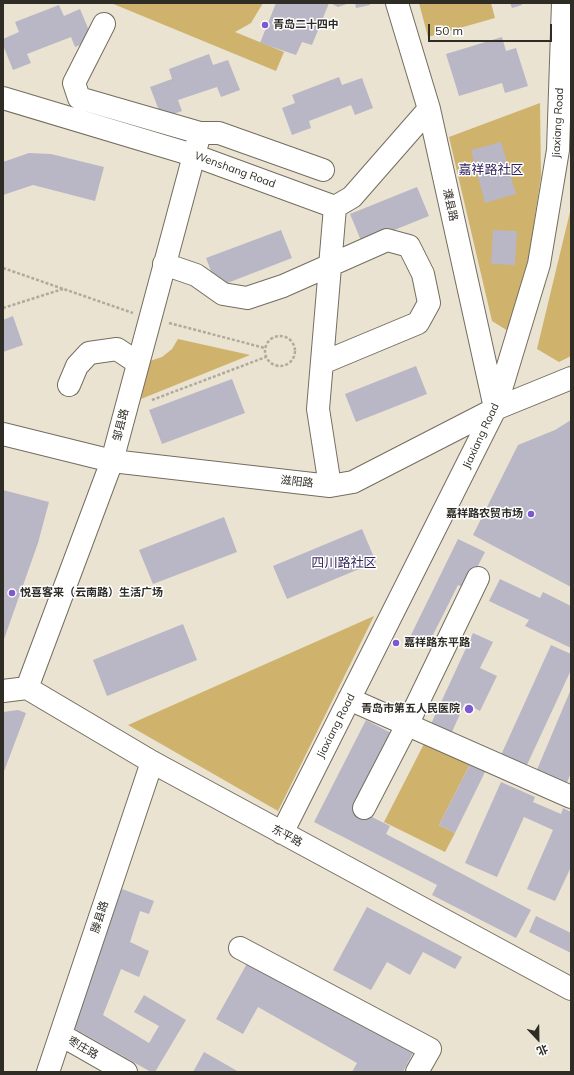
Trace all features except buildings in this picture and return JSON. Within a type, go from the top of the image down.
[{"type":"street","name":"濮县路","points":[[397,3],[428,110],[495,410]]},
{"type":"street","name":"Jiaxiang Road","points":[[282,833],[495,410],[540,257],[558,150],[563,3]]},
{"type":"street","points":[[104,24],[74,83],[79,98],[200,133],[218,133],[323,170]]},
{"type":"street","name":"Wenshang Road","points":[[3,98],[193,155],[335,207]]},
{"type":"street","points":[[330,486],[318,409],[335,207],[352,197],[428,110]]},
{"type":"street","name":"邹县路","points":[[27,688],[112,461],[200,133]]},
{"type":"street","points":[[164,264],[196,275],[223,294],[247,298],[283,286],[387,240],[409,246],[423,274],[429,303],[418,323],[322,363]]},
{"type":"street","points":[[69,385],[78,366],[89,353],[117,349],[138,363]]},
{"type":"street","name":"滋阳路","points":[[3,434],[112,461],[330,486],[353,482],[495,410],[571,378]]},
{"type":"street","points":[[364,808],[407,725],[478,578]]},
{"type":"street","points":[[3,691],[27,688]]},
{"type":"street","name":"东平路","points":[[27,688],[152,762],[571,989]]},
{"type":"street","points":[[349,699],[571,797]]},
{"type":"street","name":"滕县路","points":[[48,1072],[152,762]]},
{"type":"street","points":[[240,948],[430,1049],[417,1072]]},
{"type":"street","name":"枣庄路","points":[[61,1035],[126,1072]]},
{"type":"path","points":[[3,268],[150,318],[265,348]]},
{"type":"path","points":[[3,308],[63,289]]},
{"type":"path","points":[[281,335],[290,339],[295,348],[294,358],[287,365],[282,366],[273,364],[266,357],[265,348],[271,339],[281,335]]},
{"type":"path","points":[[152,400],[266,357]]},
{"type":"shaded area","points":[[111,3],[263,3],[251,23],[235,32],[284,52],[276,71]]},
{"type":"shaded area","points":[[419,3],[491,3],[495,18],[428,37]]},
{"type":"shaded area","points":[[540,103],[541,176],[529,256],[508,331],[492,321],[449,137]]},
{"type":"shaded area","points":[[571,202],[571,356],[559,362],[537,349],[570,212]]},
{"type":"shaded area","points":[[178,339],[250,355],[141,399],[150,361],[162,357],[172,349]]},
{"type":"shaded area","points":[[374,616],[278,811],[128,725]]},
{"type":"shaded area","points":[[426,740],[471,762],[439,825],[455,833],[445,852],[384,822]]},
{"type":"place","name":"青岛二十四中","points":[[265,25]]},
{"type":"place","name":"嘉祥路农贸市场","points":[[531,514]]},
{"type":"place","name":"悦喜客来（云南路）生活广场","points":[[12,593]]},
{"type":"place","name":"嘉祥路东平路","points":[[396,643]]},
{"type":"place","name":"青岛市第五人民医院","points":[[469,709]]},
{"type":"district","name":"嘉祥路社区","points":[[491,170]]},
{"type":"district","name":"四川路社区","points":[[344,563]]}]
